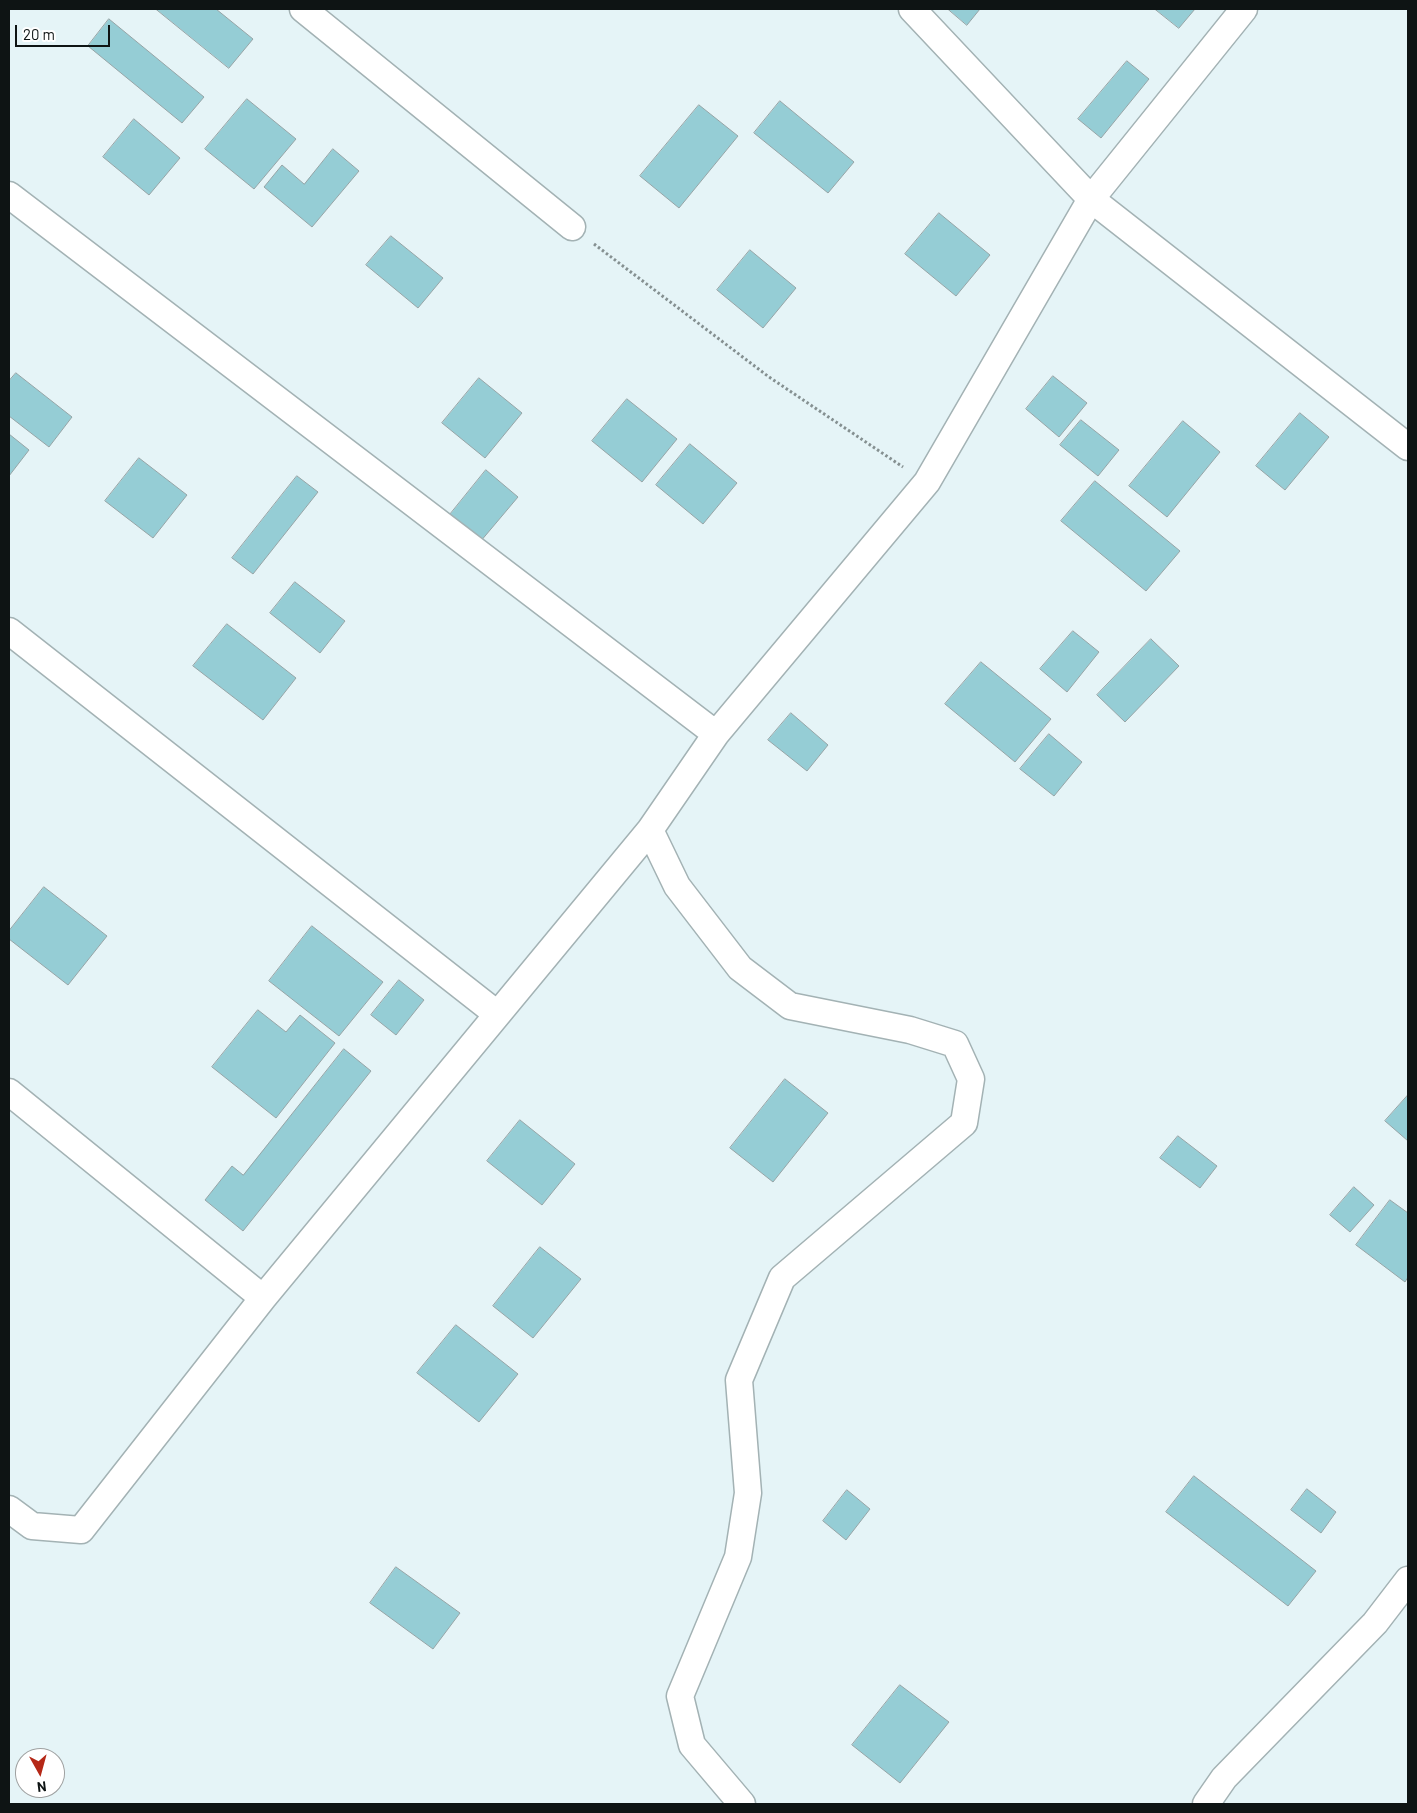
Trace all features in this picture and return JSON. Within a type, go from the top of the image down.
[{"type":"street","points":[[303,9],[572,226]]},
{"type":"street","points":[[912,9],[1091,199],[1408,447]]},
{"type":"street","points":[[9,1508],[32,1526],[81,1530],[263,1298],[650,830],[716,734],[927,482],[1091,199],[1244,9]]},
{"type":"street","points":[[9,195],[716,734]]},
{"type":"street","points":[[9,631],[497,1014]]},
{"type":"street","points":[[650,830],[677,886],[740,968],[790,1006],[910,1030],[955,1044],[971,1079],[964,1123],[782,1278],[739,1380],[748,1494],[738,1557],[680,1696],[692,1745],[742,1804]]},
{"type":"street","points":[[9,1092],[263,1298]]},
{"type":"street","points":[[1206,1804],[1224,1778],[1375,1623],[1408,1580]]},
{"type":"path","points":[[572,226],[769,378],[927,482]]},
{"type":"building","points":[[156,9],[216,9],[253,39],[229,68]]},
{"type":"building","points":[[948,9],[980,9],[967,25]]},
{"type":"building","points":[[1155,9],[1195,9],[1179,28]]},
{"type":"building","points":[[109,19],[204,97],[182,123],[88,46]]},
{"type":"building","points":[[1127,61],[1149,79],[1101,138],[1078,119]]},
{"type":"building","points":[[247,99],[296,139],[254,189],[205,149]]},
{"type":"building","points":[[780,101],[854,162],[828,193],[754,133]]},
{"type":"building","points":[[699,105],[738,136],[679,208],[640,176]]},
{"type":"building","points":[[134,119],[180,158],[149,195],[103,157]]},
{"type":"building","points":[[333,149],[359,171],[312,227],[264,187],[282,165],[304,184]]},
{"type":"building","points":[[939,213],[990,255],[956,296],[905,254]]},
{"type":"building","points":[[391,236],[443,278],[418,308],[366,265]]},
{"type":"building","points":[[750,250],[796,288],[763,328],[717,290]]},
{"type":"building","points":[[16,373],[72,417],[49,447],[9,416],[9,381]]},
{"type":"building","points":[[1053,376],[1087,403],[1059,437],[1026,409]]},
{"type":"building","points":[[479,378],[522,413],[485,458],[442,423]]},
{"type":"building","points":[[627,399],[677,439],[642,482],[592,441]]},
{"type":"building","points":[[1300,413],[1329,437],[1285,490],[1256,466]]},
{"type":"building","points":[[1081,420],[1119,450],[1098,476],[1060,445]]},
{"type":"building","points":[[1183,421],[1220,452],[1167,517],[1129,486]]},
{"type":"building","points":[[9,434],[29,450],[9,476]]},
{"type":"building","points":[[690,444],[737,483],[703,524],[656,485]]},
{"type":"building","points":[[139,458],[187,495],[153,538],[105,501]]},
{"type":"building","points":[[486,470],[518,497],[480,542],[448,517]]},
{"type":"building","points":[[297,476],[318,492],[253,574],[232,558]]},
{"type":"building","points":[[1095,481],[1180,551],[1146,591],[1061,521]]},
{"type":"building","points":[[295,582],[345,621],[320,653],[270,613]]},
{"type":"building","points":[[227,624],[296,678],[263,720],[193,666]]},
{"type":"building","points":[[1073,631],[1099,652],[1067,692],[1040,669]]},
{"type":"building","points":[[1151,639],[1179,666],[1125,722],[1097,695]]},
{"type":"building","points":[[981,662],[1051,719],[1015,762],[945,704]]},
{"type":"building","points":[[791,713],[828,745],[807,771],[768,740]]},
{"type":"building","points":[[1049,734],[1082,762],[1054,796],[1020,769]]},
{"type":"building","points":[[44,887],[107,936],[68,985],[9,939],[9,931]]},
{"type":"building","points":[[312,926],[383,982],[339,1036],[269,981]]},
{"type":"building","points":[[399,980],[424,1000],[396,1035],[371,1015]]},
{"type":"building","points":[[258,1010],[286,1032],[300,1015],[335,1043],[276,1118],[212,1067]]},
{"type":"building","points":[[344,1049],[371,1071],[243,1231],[205,1200],[232,1166],[243,1175]]},
{"type":"building","points":[[785,1079],[828,1113],[773,1182],[730,1148]]},
{"type":"building","points":[[1408,1095],[1408,1141],[1385,1121]]},
{"type":"building","points":[[520,1120],[575,1164],[542,1205],[487,1161]]},
{"type":"building","points":[[1178,1136],[1217,1166],[1200,1188],[1160,1158]]},
{"type":"building","points":[[1354,1187],[1374,1205],[1350,1232],[1330,1215]]},
{"type":"building","points":[[1390,1200],[1408,1213],[1408,1277],[1405,1282],[1356,1245]]},
{"type":"building","points":[[540,1247],[581,1279],[533,1338],[493,1306]]},
{"type":"building","points":[[456,1325],[518,1374],[479,1422],[417,1373]]},
{"type":"building","points":[[1194,1476],[1316,1571],[1288,1606],[1166,1512]]},
{"type":"building","points":[[1307,1489],[1336,1512],[1321,1533],[1291,1510]]},
{"type":"building","points":[[847,1490],[870,1509],[846,1540],[823,1521]]},
{"type":"building","points":[[396,1567],[460,1613],[433,1649],[370,1603]]},
{"type":"building","points":[[900,1685],[949,1722],[900,1783],[852,1745]]}]
